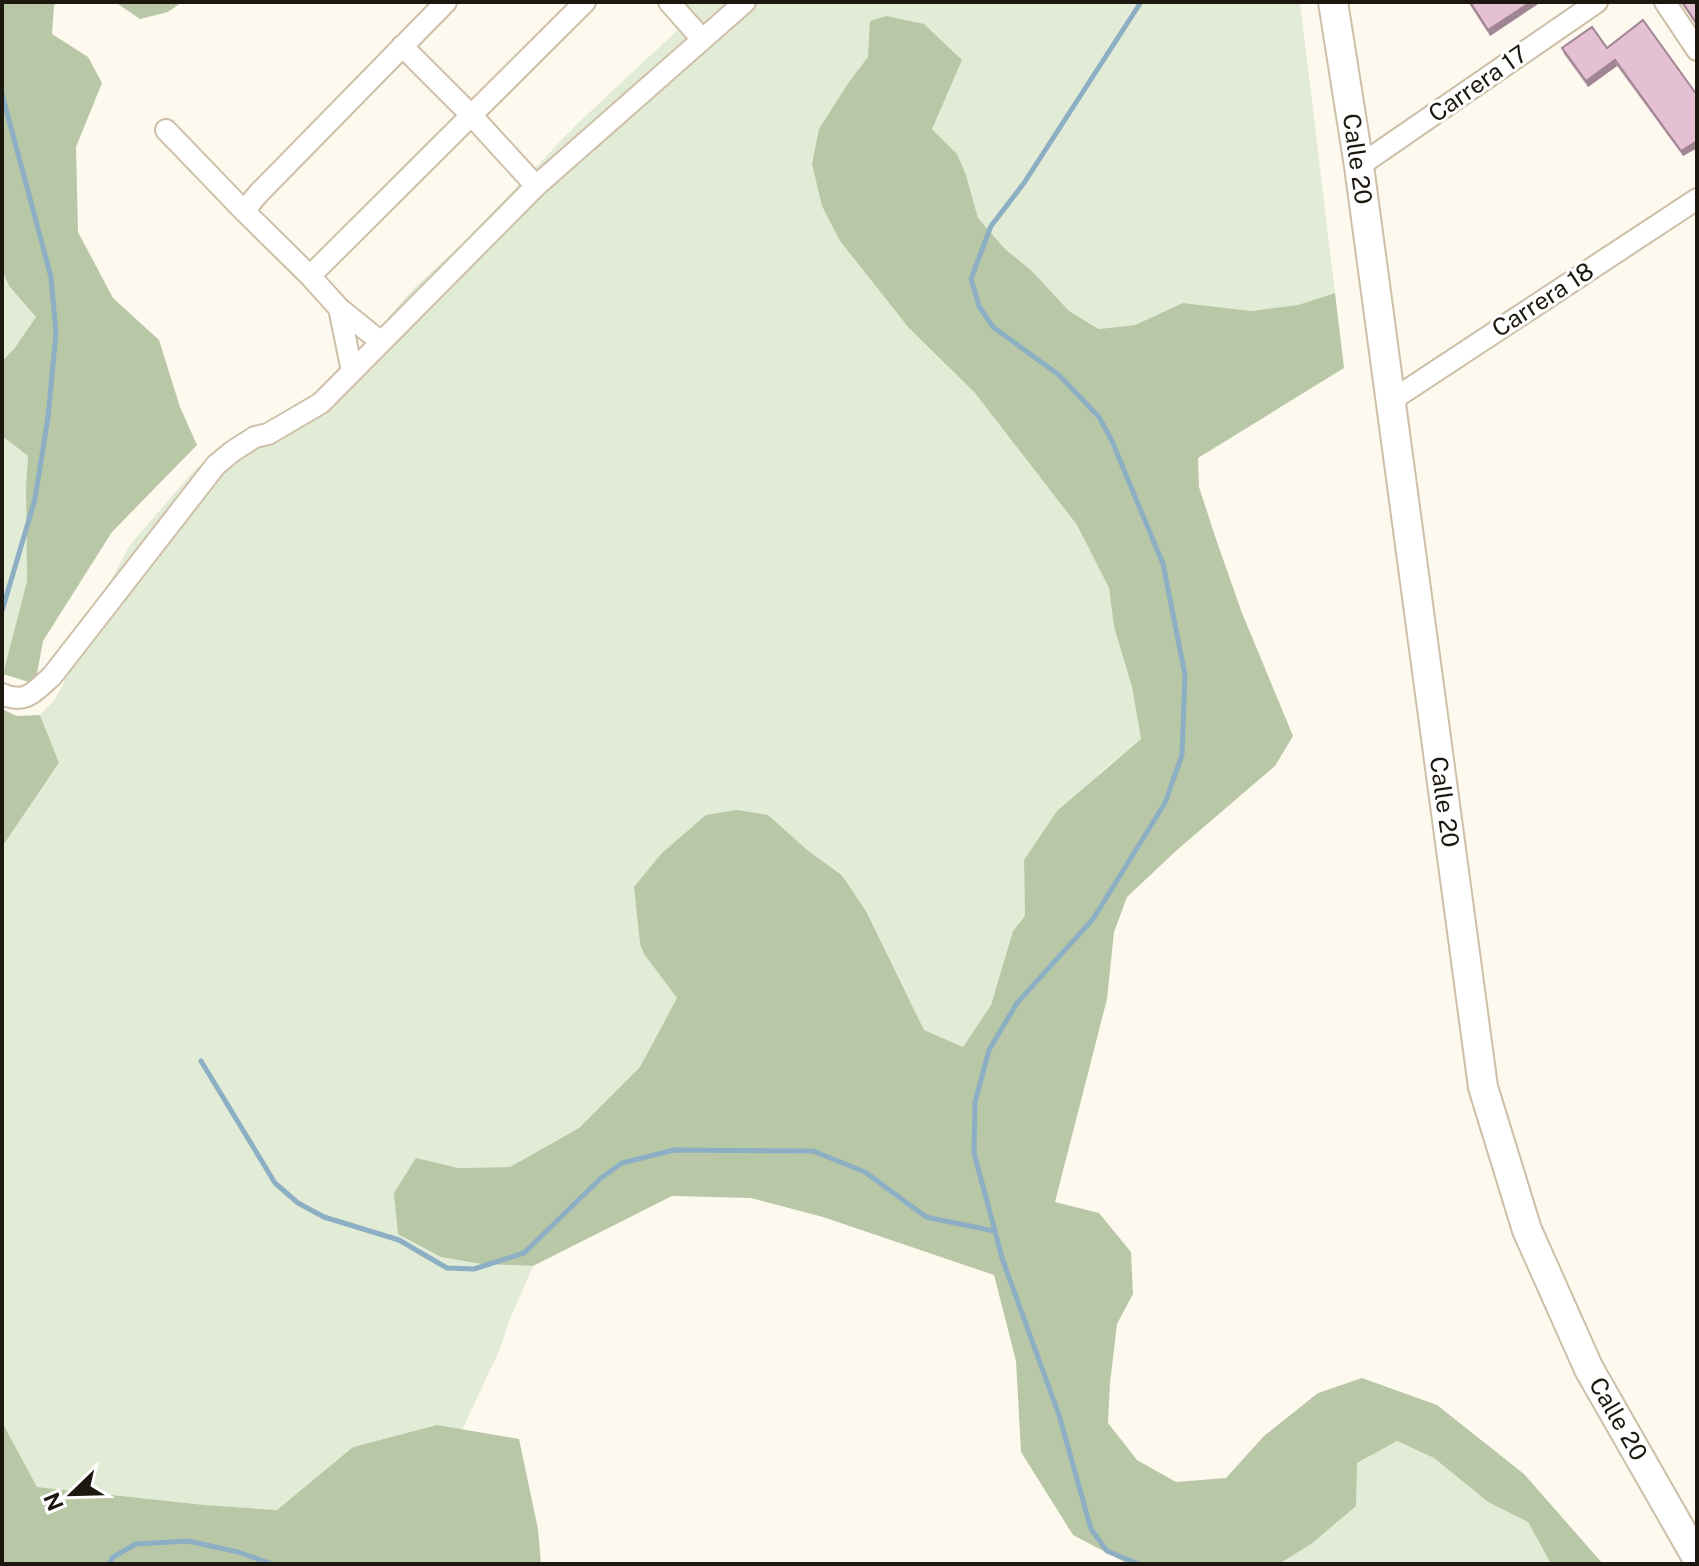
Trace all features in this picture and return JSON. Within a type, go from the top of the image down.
[{"type":"main road","name":"Calle 20","points":[[1333,2],[1359,166],[1483,1087],[1527,1230],[1589,1369],[1697,1558]]},
{"type":"street","points":[[244,211],[446,2]]},
{"type":"street","points":[[310,276],[585,2]]},
{"type":"street","points":[[669,2],[702,39]]},
{"type":"street","points":[[2,694],[25,698],[52,676],[216,465],[255,437],[268,434],[321,403],[536,186],[745,2]]},
{"type":"street","name":"Carrera 17","points":[[1359,166],[1597,2]]},
{"type":"street","points":[[1665,2],[1697,50]]},
{"type":"street","points":[[402,46],[536,186]]},
{"type":"street","points":[[166,130],[339,308],[381,342]]},
{"type":"street","name":"Carrera 18","points":[[1389,402],[1697,199]]},
{"type":"street","points":[[339,308],[352,371]]},
{"type":"green space","points":[[2,2],[62,2],[54,5],[52,34],[88,57],[102,83],[76,147],[78,232],[113,298],[159,340],[180,407],[197,445],[112,532],[43,641],[35,684],[3,674],[27,581],[28,456],[2,436],[2,361],[36,317],[9,286],[2,270]]},
{"type":"green space","points":[[115,2],[182,2],[168,12],[140,19]]},
{"type":"green space","points":[[673,2],[1300,2],[1335,293],[1298,305],[1251,311],[1183,303],[1135,325],[1100,329],[1069,311],[978,218],[957,154],[931,128],[962,60],[868,57],[849,82],[840,241],[908,327],[975,393],[1077,525],[1109,588],[1114,627],[1132,687],[1141,739],[1100,773],[1024,860],[1025,916],[1013,931],[991,1005],[963,1047],[924,1030],[866,911],[842,874],[807,850],[634,887],[640,944],[677,998],[640,1067],[579,1128],[510,1167],[459,1168],[416,1158],[441,1257],[481,1264],[533,1266],[500,1349],[462,1430],[437,1425],[353,1447],[277,1510],[37,1487],[2,1422],[2,847],[59,764],[40,715],[64,683],[67,660],[130,545],[191,474],[207,459],[301,408],[355,355],[415,287],[462,244],[577,124],[684,24]]},
{"type":"green space","points":[[886,16],[924,24],[962,60],[932,129],[957,154],[978,218],[1069,311],[1099,329],[1135,325],[1183,303],[1251,311],[1298,305],[1335,293],[1344,368],[1198,458],[1199,487],[1217,542],[1242,613],[1293,736],[1275,766],[1127,897],[1114,932],[1107,999],[1055,1202],[1099,1213],[1131,1252],[1133,1294],[1117,1324],[1108,1423],[1137,1460],[1176,1482],[1226,1478],[1264,1436],[1318,1393],[1362,1378],[1437,1405],[1524,1474],[1603,1564],[1551,1564],[1528,1522],[1488,1502],[1434,1458],[1397,1441],[1357,1463],[1356,1506],[1311,1544],[1279,1564],[1128,1564],[1073,1535],[1021,1452],[1016,1361],[994,1275],[823,1217],[751,1198],[672,1196],[533,1266],[481,1264],[441,1257],[398,1234],[394,1193],[416,1158],[459,1168],[510,1167],[579,1128],[640,1067],[677,998],[640,944],[634,887],[662,853],[706,815],[737,810],[768,815],[807,850],[842,875],[866,911],[924,1030],[963,1047],[991,1005],[1013,931],[1025,916],[1024,860],[1057,811],[1141,739],[1132,687],[1114,627],[1109,588],[1077,525],[975,393],[908,327],[840,241],[822,206],[812,164],[819,129],[868,57],[870,21]]},
{"type":"green space","points":[[2,270],[9,286],[36,317],[2,361]]},
{"type":"green space","points":[[2,436],[28,456],[27,581],[3,674]]},
{"type":"green space","points":[[2,709],[17,716],[40,715],[59,763],[2,847]]},
{"type":"green space","points":[[2,1422],[37,1487],[277,1510],[353,1447],[437,1425],[519,1439],[538,1529],[541,1564],[2,1564]]},
{"type":"green space","points":[[1397,1441],[1434,1458],[1488,1502],[1528,1522],[1551,1564],[1280,1564],[1311,1544],[1357,1463]]},
{"type":"building","points":[[1470,2],[1531,2],[1488,30]]},
{"type":"building","points":[[1682,2],[1697,2],[1697,24]]},
{"type":"building","points":[[1643,20],[1697,95],[1697,141],[1681,151],[1615,60],[1586,81],[1562,48],[1592,27],[1607,48]]},
{"type":"waterway","points":[[1139,1564],[1107,1551],[1091,1529],[1059,1415],[1002,1258],[974,1153],[975,1102],[989,1050],[1017,1003],[1093,919],[1165,803],[1182,755],[1185,675],[1163,564],[1112,441],[1099,417],[1059,375],[993,327],[979,306],[971,279],[991,226],[1024,183],[1141,2]]},
{"type":"waterway","points":[[2,94],[51,277],[56,333],[48,417],[35,499],[2,611]]},
{"type":"waterway","points":[[201,1061],[275,1183],[298,1203],[324,1217],[399,1240],[447,1268],[474,1269],[524,1253],[601,1178],[622,1163],[674,1150],[813,1151],[865,1172],[926,1217],[994,1231]]},
{"type":"waterway","points":[[109,1564],[113,1557],[136,1544],[188,1541],[238,1552],[272,1564]]}]
